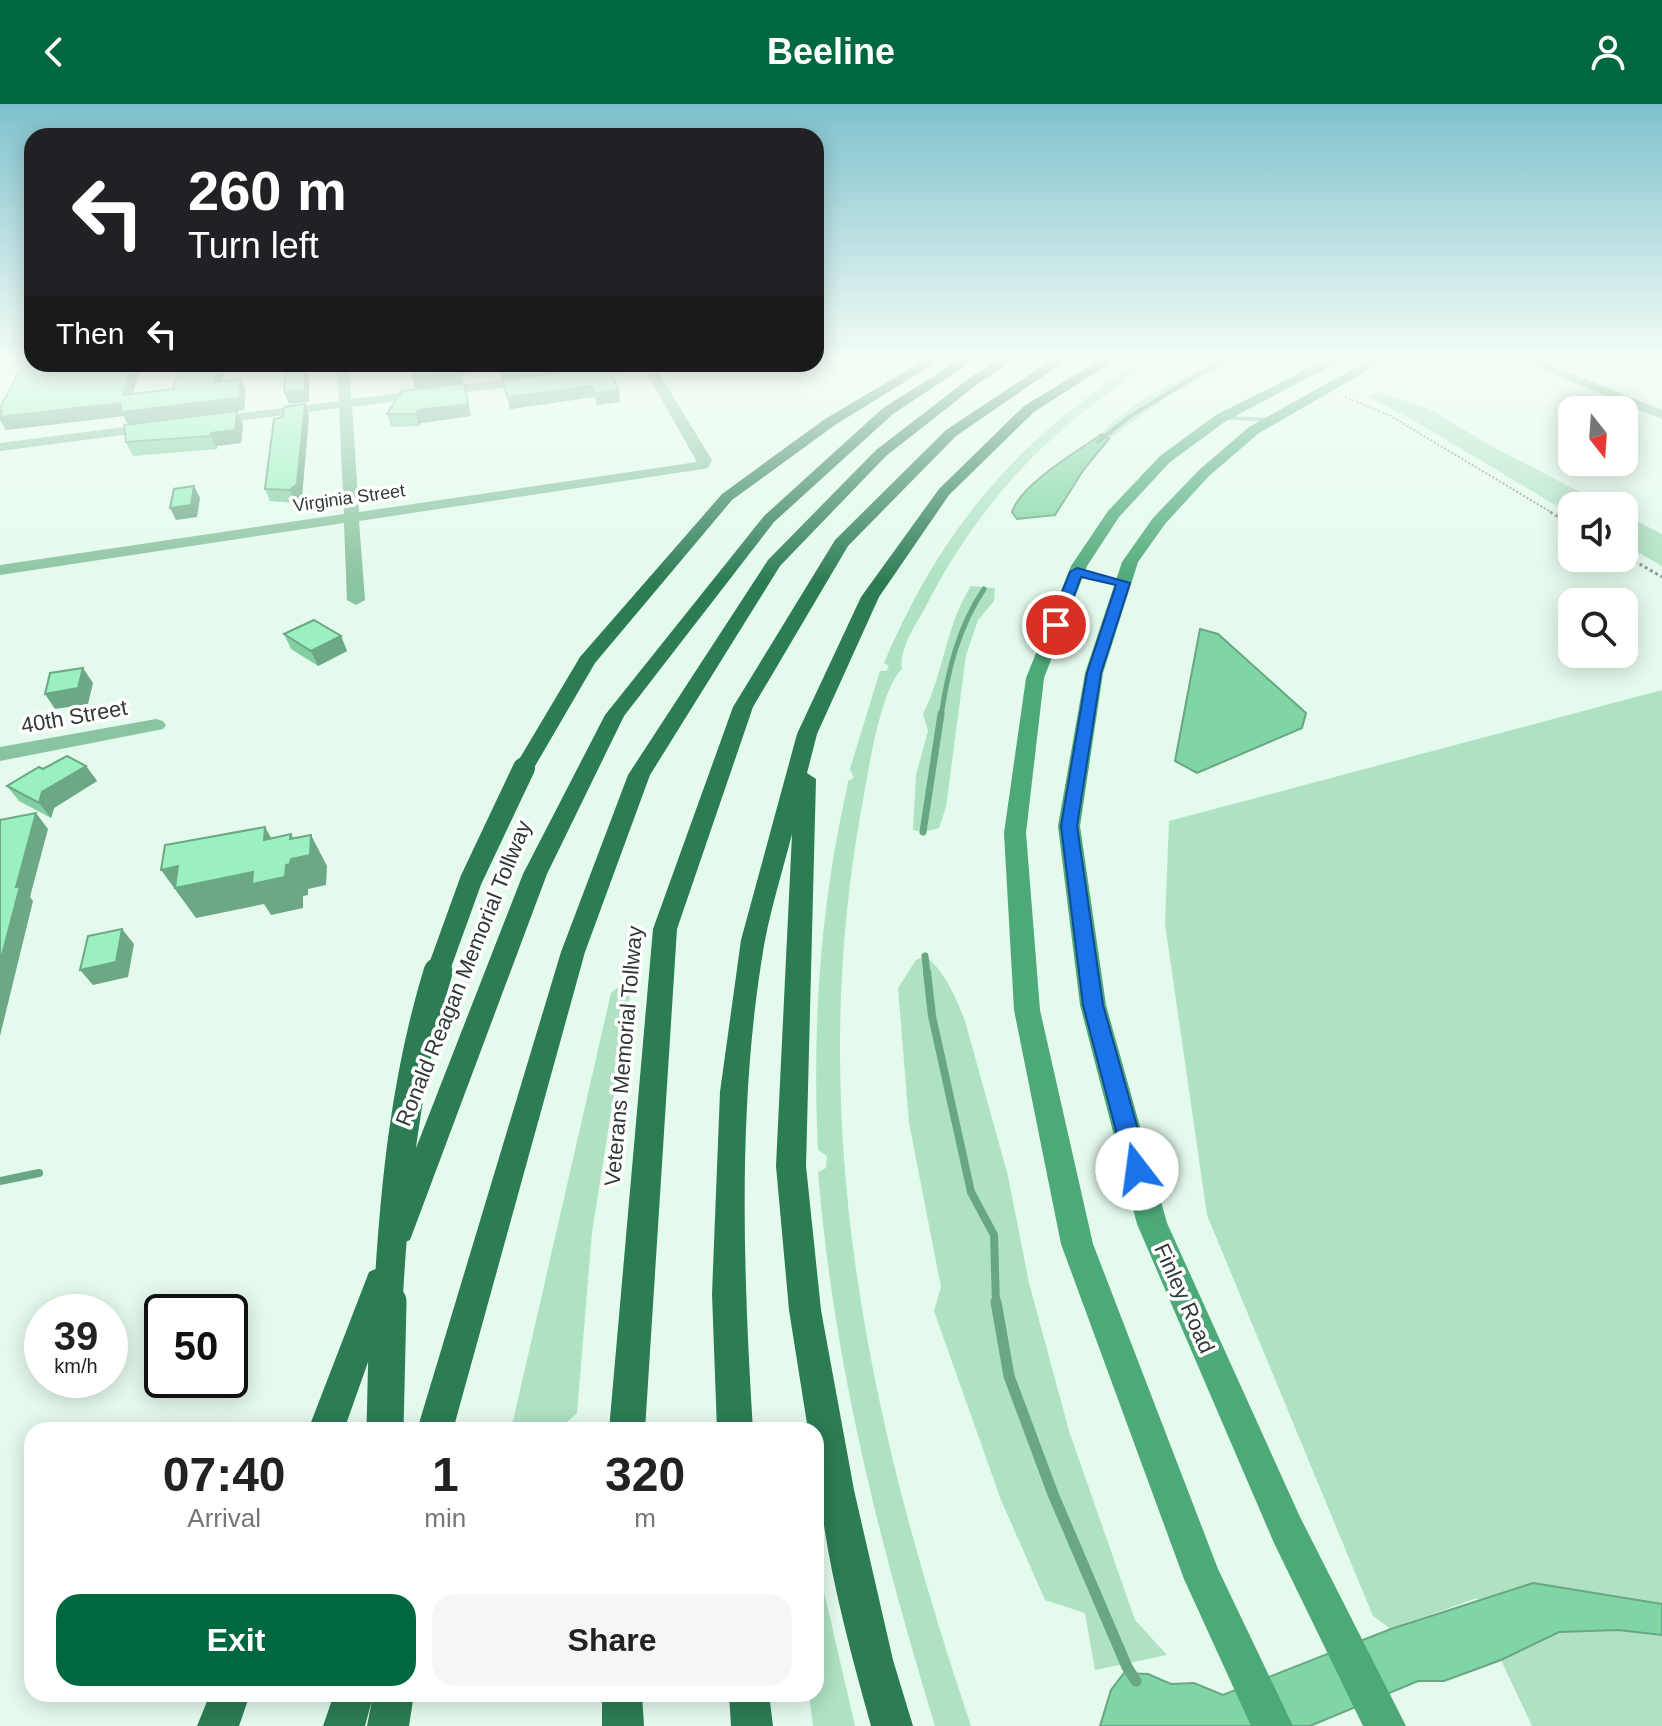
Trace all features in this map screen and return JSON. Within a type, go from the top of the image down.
[{"type":"highway","points":[[385,1422],[385,1351],[392,1223],[418,1048],[447,942],[480,855],[524,768],[587,661],[727,497],[818,431]]},
{"type":"highway","name":"Ronald Reagan Memorial Tollway","points":[[329,1422],[454,1080],[535,874],[615,715],[769,519],[866,431]]},
{"type":"highway","points":[[437,1422],[573,952],[639,775],[774,563],[881,453],[910,431]]},
{"type":"highway","name":"Veterans Memorial Tollway","points":[[628,1422],[665,929],[743,707],[841,543],[954,431]]},
{"type":"highway","points":[[735,1422],[728,1294],[734,1092],[753,940],[807,734],[870,597],[944,492],[1007,431]]},
{"type":"highway","points":[[807,734],[791,1166],[805,1310],[836,1490],[873,1660],[892,1726]]},
{"type":"highway","points":[[444,1422],[455,1364]]},
{"type":"highway","points":[[218,1726],[227,1702]]},
{"type":"highway","points":[[344,1726],[352,1702]]},
{"type":"highway","points":[[388,1726],[392,1702]]},
{"type":"highway","points":[[404,1702],[405,1726]]},
{"type":"highway","points":[[622,1702],[623,1726]]},
{"type":"highway","points":[[750,1702],[752,1726]]},
{"type":"main road","points":[[1204,431],[1165,459],[1113,514],[1077,572],[1035,678],[1015,833],[1027,1010],[1077,1244],[1203,1579],[1272,1726]]},
{"type":"main road","name":"Finley Road","points":[[1253,431],[1204,473],[1159,521],[1130,562],[1094,673],[1069,826],[1093,1005],[1152,1224],[1287,1530],[1385,1726]]},
{"type":"street","points":[[0,447],[128,431]]},
{"type":"street","points":[[346,431],[356,600]]},
{"type":"street","name":"Virginia Street","points":[[0,570],[703,465],[705,460],[687,431]]},
{"type":"street","name":"40th Street","points":[[0,754],[156,725]]},
{"type":"lane","points":[[1077,572],[1124,583]]},
{"type":"path","points":[[1415,431],[1558,517]]},
{"type":"path","points":[[1638,563],[1662,577]]},
{"type":"shaded area","points":[[1047,431],[1062,431],[1026,464],[972,530],[947,568],[905,646],[902,669],[888,692],[873,747],[847,915],[840,1033],[843,1150],[856,1266],[876,1382],[902,1497],[971,1726],[935,1726],[878,1521],[847,1384],[835,1314],[818,1172],[826,1168],[827,1156],[818,1150],[816,1104],[820,968],[838,833],[848,781],[854,778],[850,769],[880,671],[886,671],[889,666],[884,663],[932,568],[991,486]]},
{"type":"shaded area","points":[[1105,431],[1120,431],[1109,439],[1102,434]]},
{"type":"shaded area","points":[[1431,431],[1466,431],[1580,492],[1558,492],[1558,507]]},
{"type":"shaded area","points":[[1102,434],[1109,439],[1084,469],[1055,515],[1017,519],[1012,512],[1026,490]]},
{"type":"shaded area","points":[[1638,522],[1662,534],[1662,566],[1638,552]]},
{"type":"shaded area","points":[[971,586],[995,588],[994,601],[978,620],[966,655],[946,807],[939,828],[923,832],[913,830],[916,775],[928,731],[923,714],[956,616]]},
{"type":"shaded area","points":[[1200,629],[1218,634],[1306,713],[1302,728],[1197,773],[1175,761]]},
{"type":"shaded area","points":[[1662,690],[1662,1604],[1474,1599],[1391,1629],[1373,1616],[1207,1215],[1165,924],[1169,821]]},
{"type":"shaded area","points":[[925,956],[944,977],[965,1021],[1008,1176],[1029,1283],[1069,1431],[1135,1620],[1167,1655],[1095,1670],[1085,1613],[1045,1600],[1001,1500],[934,1311],[941,1287],[909,1123],[898,988],[916,960]]},
{"type":"shaded area","points":[[633,975],[592,1232],[577,1413],[567,1422],[513,1422],[611,993]]},
{"type":"shaded area","points":[[1533,1583],[1662,1604],[1662,1635],[1618,1630],[1559,1632],[1501,1660],[1444,1681],[1418,1681],[1310,1726],[1100,1726],[1111,1690],[1124,1673],[1148,1674],[1171,1684],[1194,1683],[1223,1695],[1391,1629]]},
{"type":"shaded area","points":[[824,1592],[855,1726],[813,1726],[810,1702],[824,1702]]},
{"type":"shaded area","points":[[1618,1630],[1662,1635],[1662,1726],[1532,1726],[1501,1660],[1559,1632]]},
{"type":"building","points":[[125,431],[229,431],[211,433],[211,436],[126,442]]},
{"type":"building","points":[[272,431],[302,431],[297,484],[290,490],[265,489]]},
{"type":"building","points":[[194,486],[191,505],[170,508],[174,489]]},
{"type":"building","points":[[314,620],[341,636],[311,651],[284,634]]},
{"type":"building","points":[[83,668],[78,688],[45,694],[50,673]]},
{"type":"building","points":[[67,756],[86,766],[42,792],[39,803],[7,786],[39,767],[43,769]]},
{"type":"building","points":[[36,813],[16,887],[20,886],[0,963],[0,820]]},
{"type":"building","points":[[265,827],[264,840],[291,834],[290,839],[311,835],[310,855],[291,859],[290,864],[286,865],[285,877],[252,884],[253,872],[175,888],[178,866],[161,870],[165,845]]},
{"type":"building","points":[[122,929],[116,962],[80,970],[88,936]]},
{"type":"waterway","points":[[1098,442],[1112,431]]},
{"type":"waterway","points":[[941,716],[955,650],[967,619],[984,589]]},
{"type":"waterway","points":[[923,832],[941,714]]},
{"type":"waterway","points":[[925,956],[927,974]]},
{"type":"waterway","points":[[927,972],[932,1016],[971,1192],[994,1235],[996,1304]]},
{"type":"waterway","points":[[0,1181],[39,1173]]},
{"type":"waterway","points":[[996,1302],[1009,1376],[1053,1494],[1127,1667],[1136,1681]]},
{"type":"route","points":[[1056,625],[1077,572],[1124,583],[1094,673],[1069,826],[1093,1005],[1137,1169]]}]
